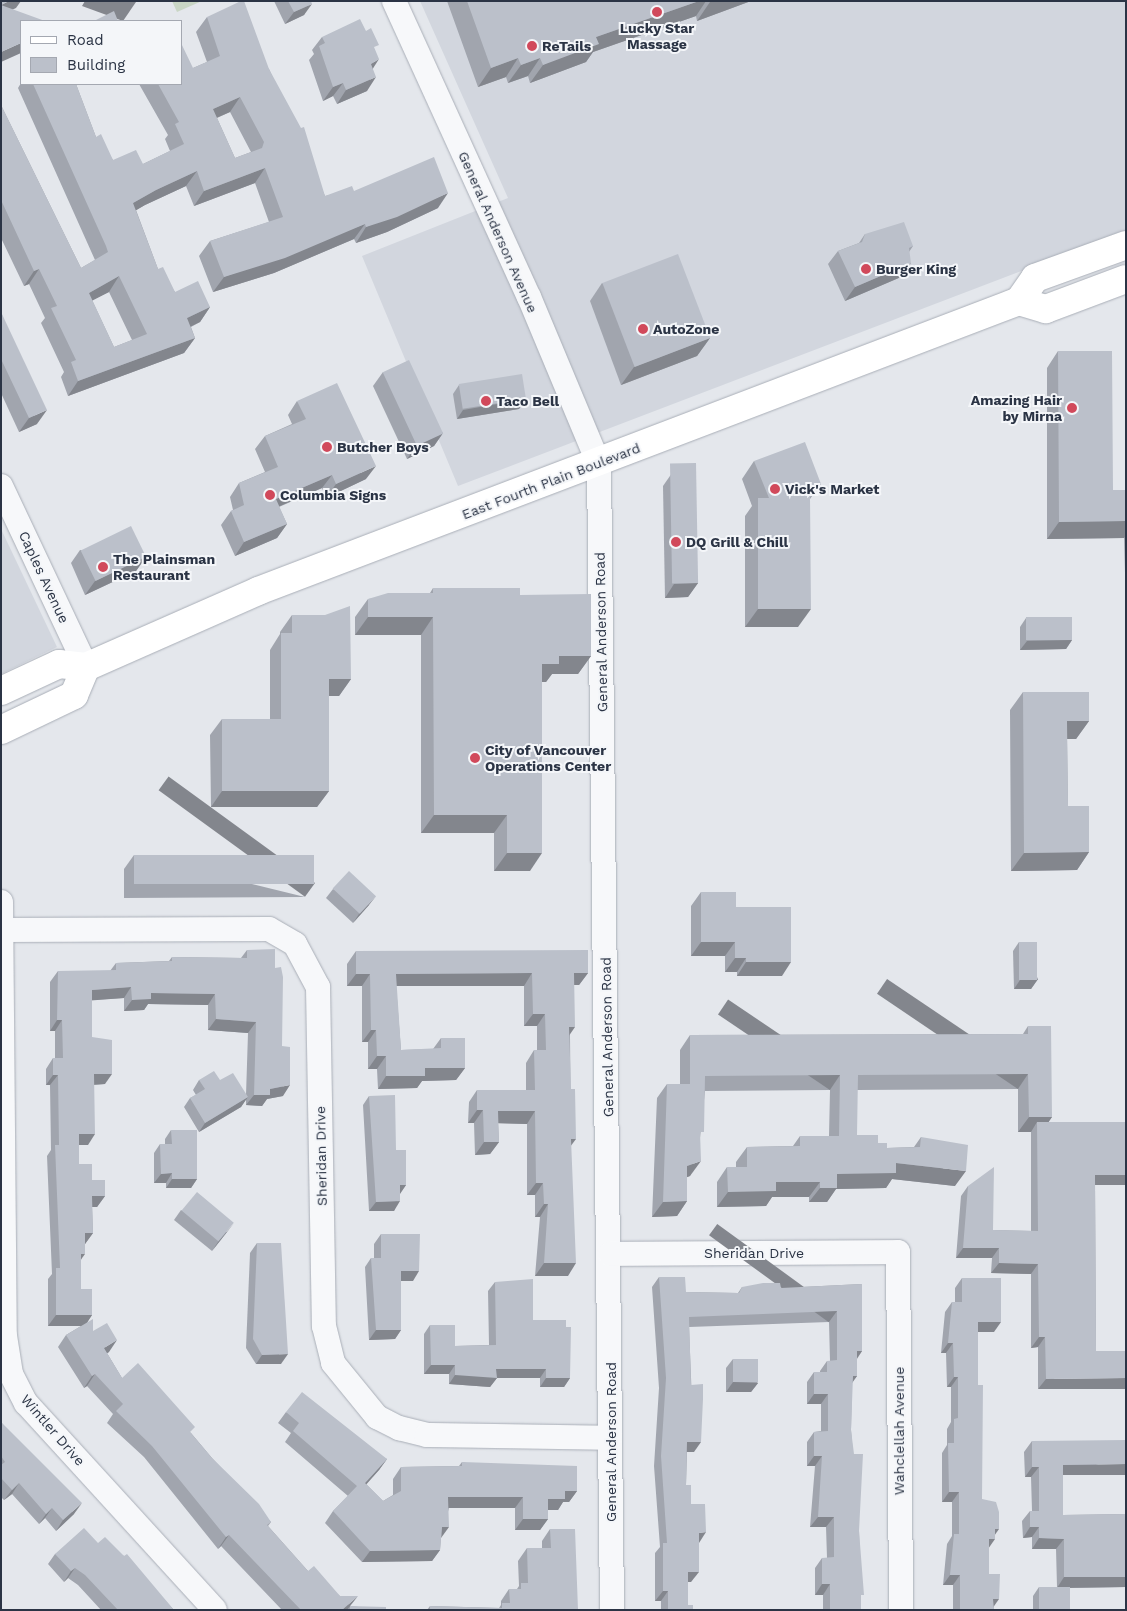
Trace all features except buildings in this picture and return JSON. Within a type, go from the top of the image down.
[{"type":"main road","points":[[1126,245],[1035,278],[1019,301],[1046,309],[1126,279]]},
{"type":"main road","name":"East Fourth Plain Boulevard","points":[[86,667],[258,591],[599,464],[1019,301]]},
{"type":"main road","points":[[1,691],[59,664],[86,667],[74,695],[1,730]]},
{"type":"street","name":"General Anderson Avenue","points":[[394,1],[529,297],[599,464]]},
{"type":"street","name":"General Anderson Road","points":[[599,464],[610,1254],[612,1610]]},
{"type":"street","name":"Caples Avenue","points":[[1,486],[86,667]]},
{"type":"street","name":"Wintler Drive","points":[[1,902],[5,1336],[11,1374],[26,1403],[215,1610]]},
{"type":"street","name":"Sheridan Drive","points":[[2,930],[269,929],[295,944],[318,987],[324,1326],[333,1363],[377,1417],[399,1428],[427,1435],[610,1438]]},
{"type":"street","name":"Sheridan Drive","points":[[610,1254],[898,1252]]},
{"type":"street","name":"Wahclellah Avenue","points":[[898,1252],[901,1610]]},
{"type":"shaded area","points":[[420,1],[1126,1],[1126,231],[458,486],[362,256],[508,198]]},
{"type":"shaded area","points":[[1,529],[57,647],[1,674]]},
{"type":"green space","points":[[172,1],[202,1],[177,12]]},
{"type":"place","name":"Lucky Star Massage","points":[[657,12]]},
{"type":"place","name":"ReTails","points":[[532,46]]},
{"type":"place","name":"Burger King","points":[[866,269]]},
{"type":"place","name":"AutoZone","points":[[643,329]]},
{"type":"place","name":"Taco Bell","points":[[486,401]]},
{"type":"place","name":"Amazing Hair by Mirna","points":[[1072,408]]},
{"type":"place","name":"Butcher Boys","points":[[327,447]]},
{"type":"place","name":"Vick's Market","points":[[775,489]]},
{"type":"place","name":"Columbia Signs","points":[[270,495]]},
{"type":"place","name":"DQ Grill & Chill","points":[[676,542]]},
{"type":"place","name":"The Plainsman Restaurant","points":[[103,567]]},
{"type":"place","name":"City of Vancouver Operations Center","points":[[475,758]]}]
